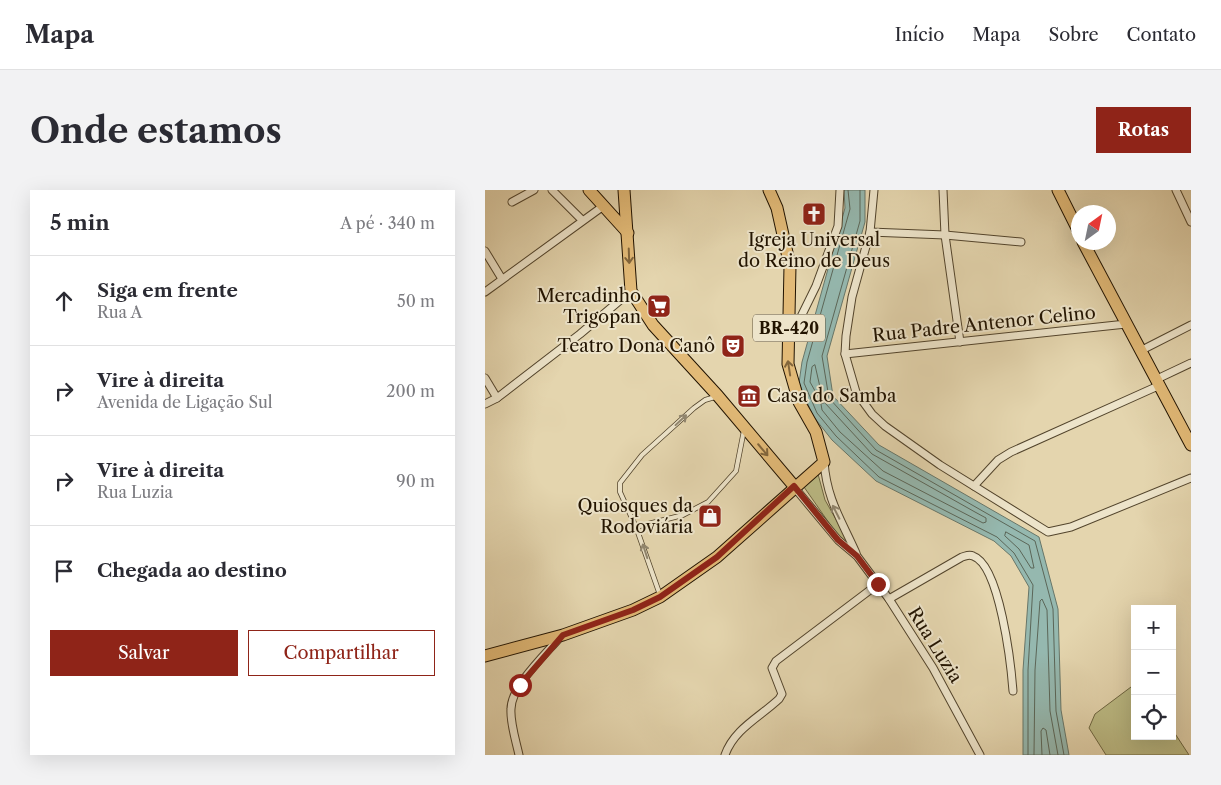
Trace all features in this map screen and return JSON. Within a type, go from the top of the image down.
[{"type":"main road","points":[[589,190],[602,207],[628,233]]},
{"type":"main road","points":[[624,190],[631,292],[653,325],[718,396],[794,486]]},
{"type":"main road","name":"BR-420","points":[[769,190],[777,208],[789,266],[788,364],[794,391],[816,432],[824,462]]},
{"type":"main road","points":[[1058,190],[1071,216]]},
{"type":"main road","points":[[1087,250],[1156,383],[1191,445]]},
{"type":"main road","points":[[485,656],[563,635],[633,610],[660,597],[717,557],[794,486],[824,462]]},
{"type":"street","points":[[512,202],[535,190]]},
{"type":"street","points":[[552,190],[582,220]]},
{"type":"street","points":[[789,341],[816,286],[838,226],[840,190]]},
{"type":"street","points":[[874,190],[869,232],[848,316],[845,354],[856,392],[872,414],[932,459],[1048,532],[1071,527],[1191,478]]},
{"type":"street","points":[[943,190],[945,235],[960,342]]},
{"type":"street","points":[[1176,190],[1191,222]]},
{"type":"street","points":[[485,292],[602,207]]},
{"type":"street","points":[[869,232],[945,235],[1021,242]]},
{"type":"street","points":[[485,251],[502,279]]},
{"type":"street","points":[[485,404],[497,398],[631,292]]},
{"type":"street","name":"Rua Padre Antenor Celino","points":[[845,354],[1126,324]]},
{"type":"street","points":[[1139,351],[1191,326]]},
{"type":"street","points":[[974,486],[998,460],[1011,452],[1156,383],[1191,363]]},
{"type":"street","points":[[485,378],[497,398]]},
{"type":"street","name":"Rua Luzia","points":[[824,462],[826,487],[832,505],[857,556],[889,599],[937,676],[981,755]]},
{"type":"street","name":"Rua Luzia","points":[[794,486],[838,540],[857,556]]},
{"type":"street","points":[[889,599],[962,557],[975,556],[985,569],[1002,609],[1013,691]]},
{"type":"street","points":[[725,755],[729,744],[737,734],[779,699],[781,694],[772,668],[776,661],[878,584]]},
{"type":"street","points":[[519,755],[510,710],[512,698],[520,685],[563,635]]},
{"type":"lane","points":[[660,597],[636,527],[620,492],[620,483],[623,475],[642,455],[705,400],[718,396]]},
{"type":"lane","points":[[636,527],[683,515],[694,511],[708,502],[736,470],[744,428]]},
{"type":"shaded area","points":[[818,474],[825,500],[850,544],[843,543],[804,487]]},
{"type":"shaded area","points":[[1131,687],[1131,740],[1176,740],[1176,735],[1189,755],[1106,755],[1089,728],[1095,714]]},
{"type":"water","points":[[844,190],[865,190],[865,222],[827,356],[833,396],[879,445],[1039,537],[1058,609],[1061,710],[1069,755],[1023,755],[1023,670],[1029,587],[1011,556],[994,541],[876,481],[832,440],[813,416],[799,383],[802,362],[845,208]]},
{"type":"place","name":"Igreja Universal do Reino de Deus","points":[[814,214]]},
{"type":"place","name":"Mercadinho Trigopan","points":[[659,306]]},
{"type":"place","name":"Teatro Dona Canô","points":[[733,346]]},
{"type":"place","name":"Casa do Samba","points":[[749,396]]},
{"type":"place","name":"Quiosques da Rodoviária","points":[[710,516]]},
{"type":"route","points":[[520,685],[563,635],[633,610],[660,597],[717,557],[794,486],[838,540],[857,556],[878,584]]}]
